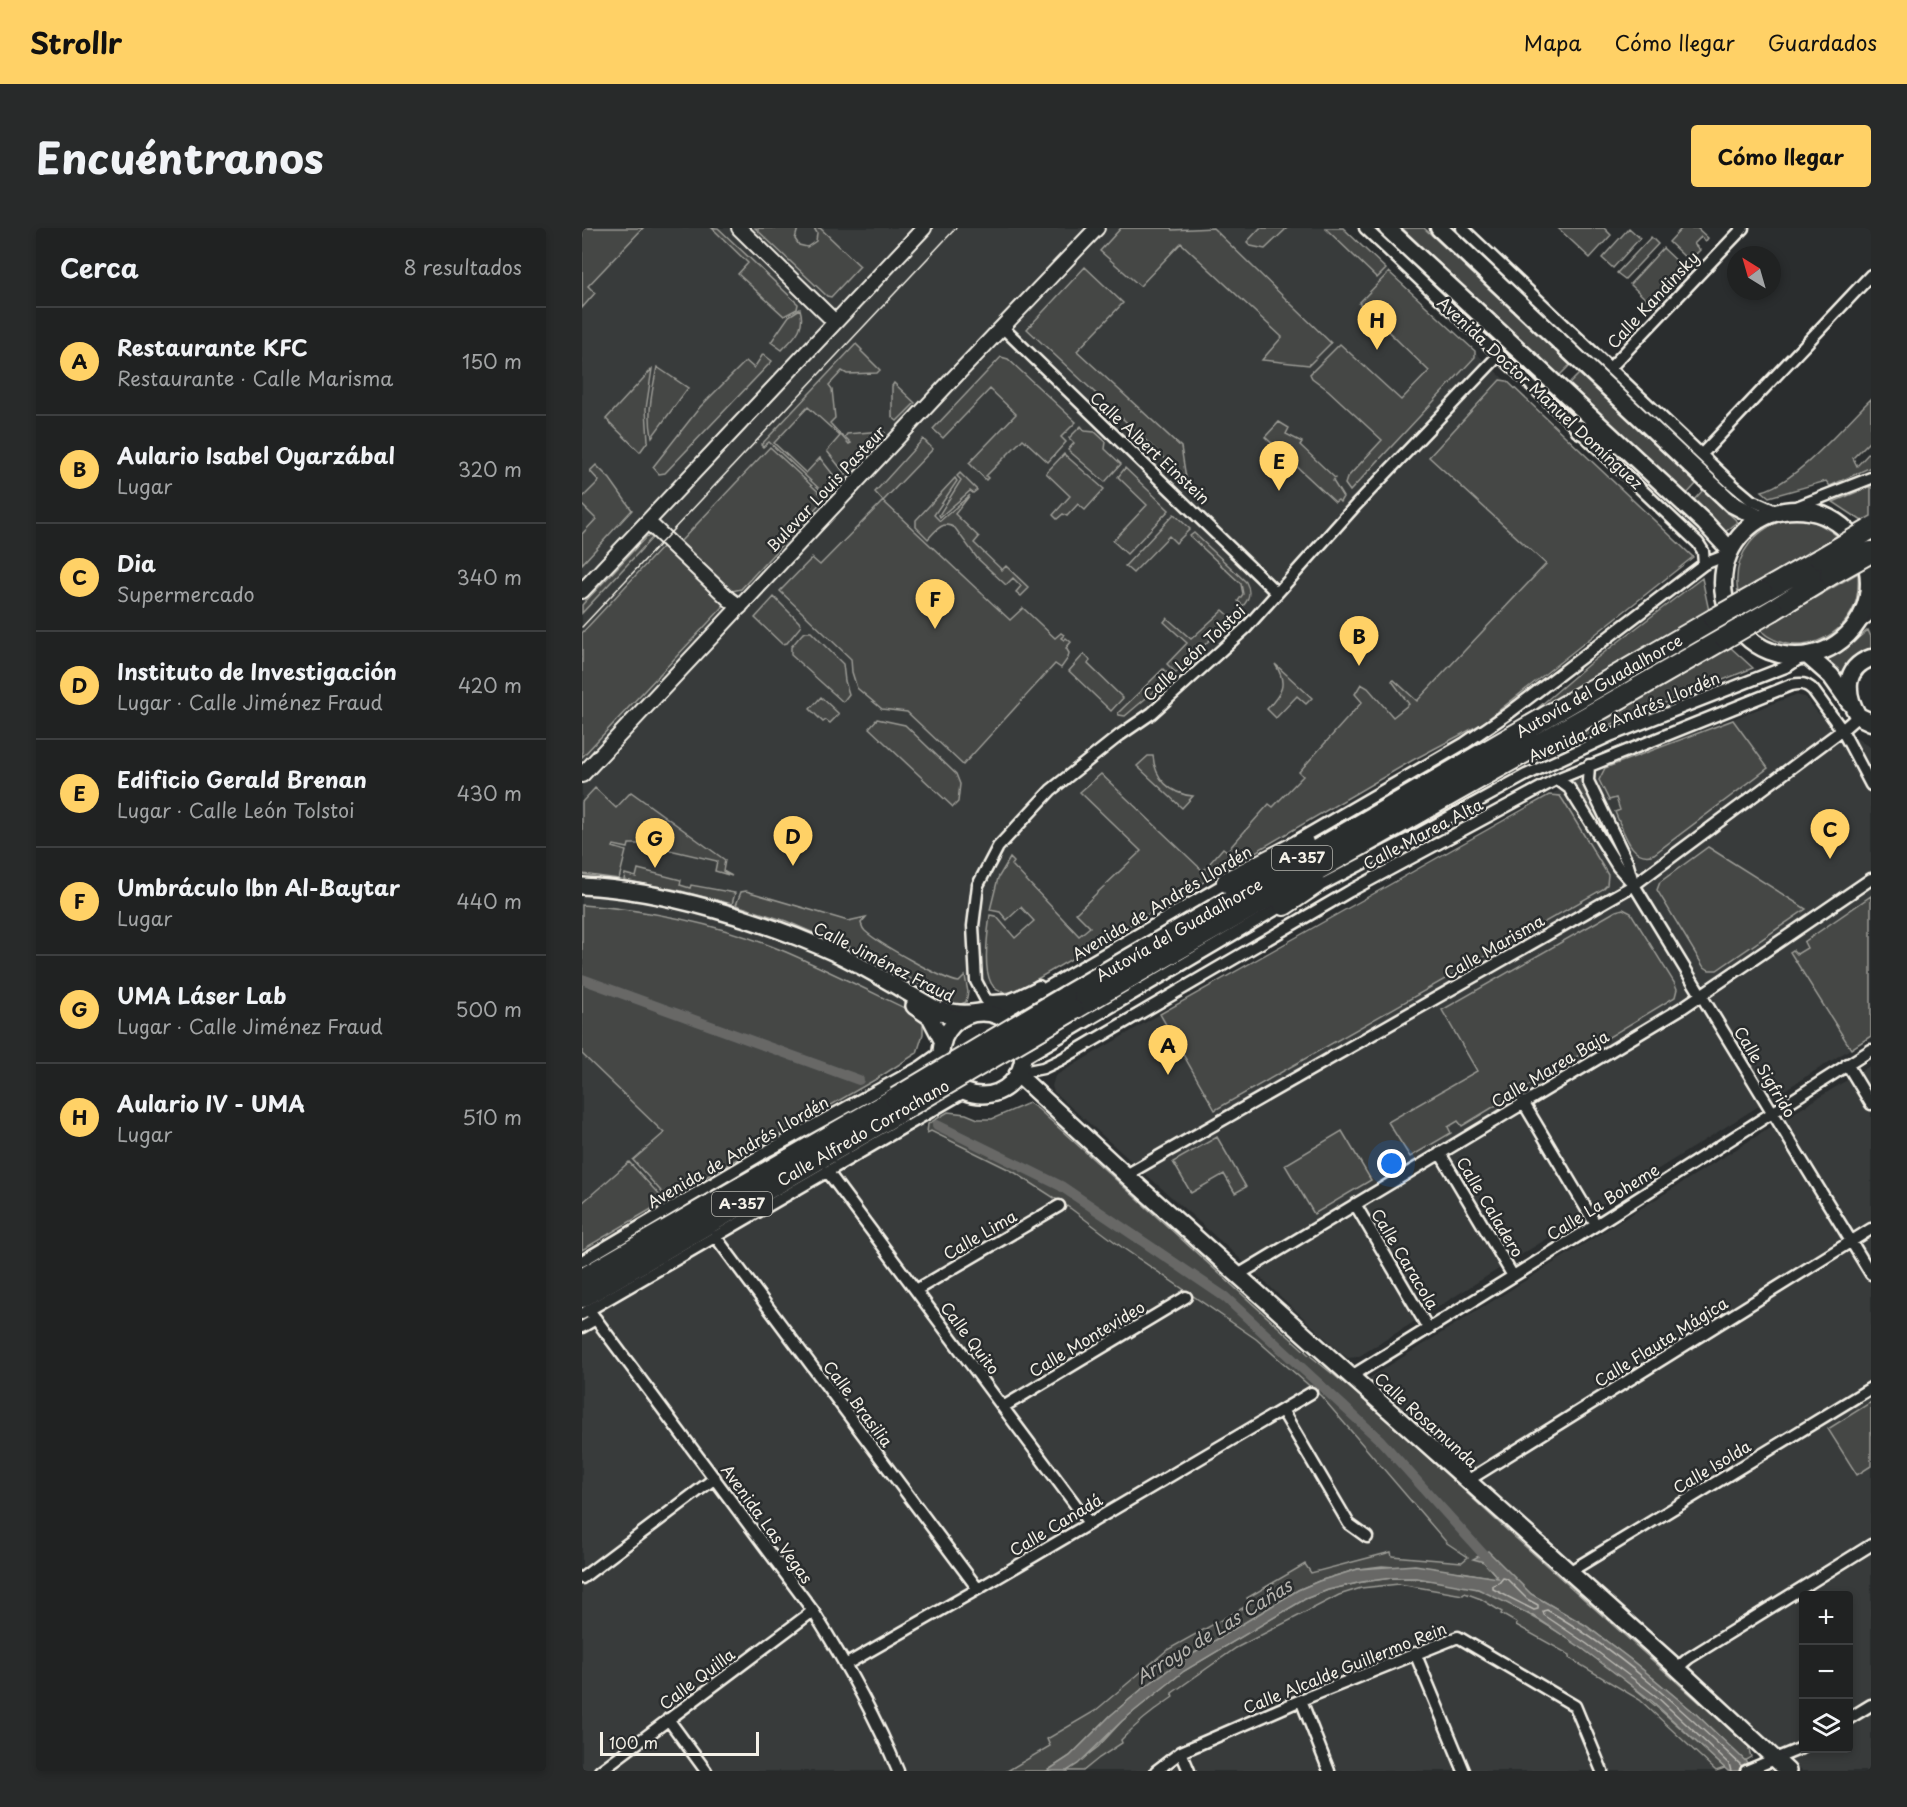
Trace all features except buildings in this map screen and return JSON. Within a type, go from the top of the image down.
[{"type":"highway","name":"Autovía del Guadalhorce","points":[[1069,1003],[1249,907],[1500,768],[1773,610],[1870,530]]},
{"type":"highway","name":"Autovía del Guadalhorce","points":[[582,1279],[899,1104],[1540,721],[1762,592],[1871,552]]},
{"type":"highway","points":[[1227,882],[1540,721]]},
{"type":"highway","points":[[1284,904],[1464,793],[1500,768]]},
{"type":"highway","name":"Autovía del Guadalhorce","points":[[584,1307],[899,1104]]},
{"type":"main road","name":"Avenida Doctor Manuel Domínguez","points":[[1387,228],[1705,523],[1728,552]]},
{"type":"main road","points":[[1439,228],[1732,504],[1760,518]]},
{"type":"main road","points":[[1579,429],[1631,455]]},
{"type":"main road","points":[[1783,511],[1818,514],[1830,520],[1850,537],[1860,550],[1868,572],[1870,609],[1856,626],[1834,645],[1805,655],[1791,655],[1772,650],[1750,637],[1731,615],[1723,592],[1728,552],[1740,533],[1760,518],[1783,511]]},
{"type":"main road","points":[[1805,655],[1831,676],[1860,714]]},
{"type":"main road","points":[[1871,658],[1864,660],[1854,670],[1849,682],[1848,696],[1871,731]]},
{"type":"main road","name":"Calle Jiménez Fraud","points":[[582,886],[607,887],[696,905],[776,929],[838,954],[949,1016],[961,1019]]},
{"type":"main road","name":"Calle Jiménez Fraud","points":[[582,894],[675,908],[747,927],[833,961],[926,1012],[933,1022],[942,1047]]},
{"type":"main road","points":[[1002,1090],[1019,1069],[1021,1044],[1019,1037],[1012,1027],[998,1016],[982,1013],[961,1019],[949,1030],[942,1047],[944,1069],[954,1084],[966,1091],[985,1095],[1002,1090],[1021,1089],[1041,1096]]},
{"type":"main road","name":"Calle Rosamunda","points":[[1019,1069],[1041,1096],[1126,1175],[1677,1668],[1770,1761],[1788,1771]]},
{"type":"street","points":[[739,228],[835,322]]},
{"type":"street","points":[[582,591],[924,228]]},
{"type":"street","name":"Bulevar Louis Pasteur","points":[[582,775],[1096,228]]},
{"type":"street","name":"Avenida Doctor Manuel Domínguez","points":[[1365,228],[1698,543],[1703,550],[1704,564]]},
{"type":"street","points":[[1462,228],[1751,500],[1783,511],[1871,478]]},
{"type":"street","name":"Calle Kandinsky","points":[[1611,368],[1743,228]]},
{"type":"street","points":[[1702,454],[1871,275]]},
{"type":"street","name":"Calle Albert Einstein","points":[[1002,327],[1276,592]]},
{"type":"street","name":"Calle León Tolstoi","points":[[1009,1000],[988,1001],[976,981],[974,964],[973,926],[978,885],[998,847],[1051,790],[1120,735],[1152,713],[1246,628],[1276,592],[1499,355]]},
{"type":"street","points":[[648,522],[740,607]]},
{"type":"street","name":"Avenida de Andrés Llordén","points":[[998,1016],[1465,743],[1509,713],[1704,564],[1728,552]]},
{"type":"street","name":"Avenida de Andrés Llordén","points":[[1019,1069],[1284,904],[1526,775],[1612,735],[1788,666],[1805,655]]},
{"type":"street","name":"Calle Marea Alta","points":[[1019,1069],[1054,1063],[1350,891],[1557,779],[1589,765],[1801,683],[1813,690],[1842,730]]},
{"type":"street","name":"Calle Marisma","points":[[1126,1175],[1634,885],[1842,730],[1860,714]]},
{"type":"street","points":[[1842,730],[1871,785]]},
{"type":"street","name":"Calle Sigfrido","points":[[1589,765],[1588,782],[1628,862],[1634,885]]},
{"type":"street","name":"Calle Sigfrido","points":[[1557,779],[1569,788],[1618,867],[1634,885],[1871,1274]]},
{"type":"street","name":"Calle Marea Baja","points":[[1238,1275],[1701,996],[1871,879]]},
{"type":"street","points":[[916,998],[956,1010],[987,1007],[1009,1000],[1096,959]]},
{"type":"street","name":"Avenida de Andrés Llordén","points":[[582,1261],[769,1150],[920,1066],[942,1047]]},
{"type":"street","name":"Calle La Boheme","points":[[1350,1377],[1596,1225],[1871,1050]]},
{"type":"street","points":[[1847,1064],[1871,1104]]},
{"type":"street","name":"Calle Alfredo Corrochano","points":[[584,1307],[715,1236],[966,1091]]},
{"type":"street","points":[[1523,1102],[1596,1225]]},
{"type":"street","name":"Calle Caladero","points":[[1440,1153],[1513,1276]]},
{"type":"street","name":"Calle Quito","points":[[827,1171],[1089,1523]]},
{"type":"street","name":"Calle Caracola","points":[[1355,1204],[1428,1328]]},
{"type":"street","name":"Calle Lima","points":[[916,1290],[1059,1206]]},
{"type":"street","name":"Calle Flauta Mágica","points":[[1467,1481],[1871,1229]]},
{"type":"street","name":"Calle Brasilia","points":[[715,1236],[978,1589]]},
{"type":"street","name":"Calle Montevideo","points":[[1003,1407],[1186,1297]]},
{"type":"street","name":"Avenida Las Vegas","points":[[584,1307],[596,1319],[813,1611],[845,1665],[898,1771]]},
{"type":"street","points":[[582,1328],[596,1319]]},
{"type":"street","name":"Calle Isolda","points":[[1569,1572],[1871,1388]]},
{"type":"street","name":"Calle Canadá","points":[[845,1665],[1311,1393]]},
{"type":"street","points":[[1282,1410],[1349,1524],[1367,1537]]},
{"type":"street","points":[[582,1578],[715,1478]]},
{"type":"street","points":[[1677,1668],[1689,1658],[1871,1545]]},
{"type":"street","name":"Calle Quilla","points":[[600,1771],[813,1611]]},
{"type":"street","name":"Calle Alcalde Guillermo Rein","points":[[1156,1771],[1181,1752],[1300,1700],[1458,1636],[1575,1706],[1602,1771]]},
{"type":"street","points":[[1415,1653],[1464,1771]]},
{"type":"street","points":[[1300,1700],[1329,1771]]},
{"type":"street","points":[[1853,1716],[1871,1705]]},
{"type":"street","points":[[668,1719],[706,1771]]},
{"type":"street","points":[[1746,1771],[1799,1749]]},
{"type":"street","points":[[1181,1752],[1189,1771]]},
{"type":"shaded area","points":[[582,228],[1343,228],[1693,557],[1483,723],[1413,760],[1020,989],[1004,994],[990,984],[967,984],[966,1002],[963,1004],[950,1005],[936,997],[923,1017],[923,1034],[917,1053],[582,1250]]},
{"type":"shaded area","points":[[582,228],[643,228],[588,286],[595,293],[582,308]]},
{"type":"shaded area","points":[[712,228],[718,228],[798,304],[797,309],[784,316],[738,274],[748,263]]},
{"type":"shaded area","points":[[755,228],[798,228],[795,239],[799,245],[807,247],[816,241],[817,233],[814,228],[820,228],[860,266],[831,297],[827,296]]},
{"type":"shaded area","points":[[1121,228],[1171,228],[1172,230],[1213,228],[1331,343],[1309,365],[1262,360],[1282,337],[1181,243],[1140,286],[1100,251]]},
{"type":"shaded area","points":[[1260,228],[1287,228],[1265,249],[1251,246],[1247,242]]},
{"type":"shaded area","points":[[1325,228],[1343,228],[1386,269],[1377,278]]},
{"type":"shaded area","points":[[1402,228],[1424,228],[1570,365],[1559,376]]},
{"type":"shaded area","points":[[1558,228],[1604,228],[1611,235],[1590,258]]},
{"type":"shaded area","points":[[1629,228],[1640,238],[1613,268],[1602,258]]},
{"type":"shaded area","points":[[1682,228],[1697,228],[1708,238],[1706,241],[1701,237],[1694,244],[1700,250],[1689,261],[1669,242]]},
{"type":"shaded area","points":[[1651,237],[1658,244],[1625,279],[1617,273]]},
{"type":"shaded area","points":[[1663,248],[1683,267],[1650,303],[1630,284]]},
{"type":"shaded area","points":[[1085,267],[1123,303],[1077,351],[1181,447],[1186,478],[1027,329]]},
{"type":"shaded area","points":[[1389,272],[1475,351],[1475,357],[1350,491],[1345,484],[1347,478],[1382,440],[1310,374],[1340,344],[1401,400],[1429,371],[1359,303]]},
{"type":"shaded area","points":[[800,309],[800,327],[795,337],[782,350],[771,342],[789,316]]},
{"type":"shaded area","points":[[856,344],[880,370],[877,373],[847,374],[842,371],[829,385],[832,389],[835,418],[830,423],[849,444],[851,443],[845,437],[847,434],[882,431],[885,433],[846,475],[827,451],[840,436],[808,407],[774,443],[806,473],[820,458],[839,482],[826,495],[769,442],[763,447],[761,445]]},
{"type":"shaded area","points":[[763,354],[772,361],[665,473],[659,474],[653,467],[700,407],[746,361],[754,368]]},
{"type":"shaded area","points":[[1001,357],[1008,359],[1076,422],[1061,437],[1066,442],[1048,462],[1023,439],[986,476],[988,478],[986,480],[969,463],[1016,414],[990,389],[943,438],[933,429]]},
{"type":"shaded area","points":[[657,367],[688,388],[652,437],[650,410]]},
{"type":"shaded area","points":[[652,369],[646,409],[648,441],[640,452],[606,419]]},
{"type":"shaded area","points":[[1579,374],[1697,483],[1686,495],[1569,384]]},
{"type":"shaded area","points":[[1500,380],[1507,381],[1693,557],[1483,723],[1413,760],[1020,989],[1006,993],[996,989],[990,981],[987,968],[990,915],[996,916],[1015,938],[1034,921],[1021,907],[1007,920],[1000,912],[990,910],[998,878],[1010,858],[1014,862],[1012,865],[1079,936],[1090,927],[1076,913],[1141,851],[1080,792],[1101,774],[1203,871],[1223,848],[1227,851],[1269,804],[1273,807],[1303,776],[1299,772],[1362,702],[1355,694],[1361,684],[1368,688],[1393,717],[1409,704],[1392,681],[1394,680],[1417,701],[1546,564],[1429,457]]},
{"type":"shaded area","points":[[894,383],[915,403],[897,421],[892,417],[892,386]]},
{"type":"shaded area","points":[[1871,399],[1871,440],[1853,458],[1857,466],[1871,451],[1871,467],[1830,486],[1826,481],[1769,497],[1762,491],[1776,486],[1805,465]]},
{"type":"shaded area","points":[[1279,422],[1289,428],[1286,434],[1302,442],[1300,445],[1335,478],[1333,481],[1343,497],[1340,502],[1338,500],[1335,502],[1265,437]]},
{"type":"shaded area","points":[[1081,426],[1085,431],[1095,432],[1106,442],[1105,449],[1121,464],[1105,482],[1068,450],[1074,443],[1069,438]]},
{"type":"shaded area","points":[[923,439],[933,449],[883,501],[875,492]]},
{"type":"shaded area","points":[[770,447],[825,498],[741,589],[732,591],[679,543]]},
{"type":"shaded area","points":[[1064,454],[1104,489],[1085,510],[1078,504],[1067,516],[1063,514],[1057,519],[1053,515],[1070,496],[1046,473]]},
{"type":"shaded area","points":[[596,465],[610,479],[632,510],[582,564],[582,534],[596,519],[582,505],[582,498],[599,481],[590,471]]},
{"type":"shaded area","points":[[1125,468],[1169,510],[1127,554],[1113,541],[1147,505],[1118,477]]},
{"type":"shaded area","points":[[960,473],[977,490],[973,493],[970,491],[940,517],[939,515],[961,480],[957,476]]},
{"type":"shaded area","points":[[955,478],[957,481],[934,515],[940,521],[970,495],[955,514],[979,537],[974,543],[1002,570],[1006,566],[1029,588],[1021,596],[1016,592],[1021,586],[1013,578],[1006,585],[977,558],[955,528],[943,526],[928,539],[916,527],[916,520]]},
{"type":"shaded area","points":[[1871,486],[1871,516],[1862,521],[1833,502]]},
{"type":"shaded area","points":[[1703,490],[1738,522],[1725,532],[1693,501]]},
{"type":"shaded area","points":[[883,501],[1010,620],[1023,608],[1055,638],[1061,633],[1064,635],[1061,638],[1064,640],[1066,638],[1071,642],[1066,648],[1069,653],[1068,658],[1061,668],[1055,664],[963,765],[907,712],[882,709],[857,688],[851,659],[780,591],[812,558],[820,565]]},
{"type":"shaded area","points":[[1174,514],[1190,529],[1176,543],[1169,536],[1133,573],[1125,566]]},
{"type":"shaded area","points":[[1796,518],[1818,523],[1837,536],[1738,593],[1739,566],[1743,553],[1750,543],[1770,526]]},
{"type":"shaded area","points":[[1194,533],[1246,582],[1249,594],[1243,606],[1238,601],[1243,594],[1241,584],[1190,536]]},
{"type":"shaded area","points":[[647,536],[653,537],[582,613],[582,605]]},
{"type":"shaded area","points":[[663,546],[723,603],[723,607],[582,757],[582,633]]},
{"type":"shaded area","points":[[1858,573],[1858,594],[1855,604],[1845,622],[1837,630],[1818,641],[1796,645],[1775,640],[1762,631],[1761,629]]},
{"type":"shaded area","points":[[1702,578],[1709,611],[1533,712],[1589,664]]},
{"type":"shaded area","points":[[774,597],[801,626],[787,643],[782,644],[755,618]]},
{"type":"shaded area","points":[[1223,610],[1232,618],[1176,673],[1167,664],[1187,643],[1164,622],[1167,618],[1191,639]]},
{"type":"shaded area","points":[[1868,630],[1871,637],[1871,652],[1843,679],[1821,660],[1842,651]]},
{"type":"shaded area","points":[[806,632],[811,632],[843,664],[849,694],[843,702],[791,655],[791,647]]},
{"type":"shaded area","points":[[1730,647],[1753,668],[1552,750]]},
{"type":"shaded area","points":[[1084,654],[1090,660],[1088,664],[1123,698],[1111,711],[1069,671]]},
{"type":"shaded area","points":[[1275,664],[1312,698],[1306,704],[1297,696],[1276,718],[1267,709],[1282,688],[1281,677]]},
{"type":"shaded area","points":[[1163,669],[1171,677],[1125,716],[1119,715],[1118,713]]},
{"type":"shaded area","points":[[1795,695],[1805,697],[1819,714],[1871,748],[1871,1036],[1358,1357],[1348,1358],[1340,1352],[1054,1092],[1052,1086],[1055,1076],[1160,1014],[1549,795],[1605,768]]},
{"type":"shaded area","points":[[821,697],[839,714],[830,723],[826,720],[823,722],[810,709]]},
{"type":"shaded area","points":[[877,719],[905,725],[956,774],[960,784],[958,802],[953,807],[869,728]]},
{"type":"shaded area","points":[[1733,720],[1768,768],[1654,854],[1639,854],[1629,843],[1621,827],[1615,812],[1620,810],[1616,798],[1609,800],[1599,780],[1605,768]]},
{"type":"shaded area","points":[[1148,756],[1153,756],[1157,772],[1165,784],[1177,792],[1193,796],[1182,808],[1137,766]]},
{"type":"shaded area","points":[[1574,776],[1582,779],[1620,862],[1571,785],[1571,779]]},
{"type":"shaded area","points":[[595,788],[616,808],[631,792],[725,860],[723,871],[732,876],[715,871],[717,861],[644,844],[629,844],[628,848],[614,845],[613,847],[626,851],[619,879],[582,874],[582,802]]},
{"type":"shaded area","points":[[1549,795],[1560,796],[1608,875],[1607,885],[1603,889],[1215,1110],[1160,1014]]},
{"type":"shaded area","points":[[1708,847],[1806,909],[1717,970],[1709,970],[1703,966],[1657,890],[1660,882]]},
{"type":"shaded area","points":[[638,869],[681,880],[680,885],[690,888],[691,885],[735,893],[732,904],[624,880],[625,874],[636,877]]},
{"type":"shaded area","points":[[746,891],[848,921],[866,917],[861,923],[864,930],[896,952],[951,980],[959,982],[965,976],[968,992],[966,1002],[956,1006],[950,1005],[905,975],[854,948],[844,946],[786,921],[736,905],[741,892]]},
{"type":"shaded area","points":[[1871,896],[1871,1036],[1851,1049],[1790,952],[1793,950],[1797,954],[1807,948],[1804,942]]},
{"type":"shaded area","points":[[582,905],[686,920],[762,942],[786,952],[923,1017],[923,1034],[917,1053],[878,1078],[668,1199],[633,1160],[664,1133],[582,1054]]},
{"type":"shaded area","points":[[1623,909],[1631,913],[1675,984],[1677,989],[1675,997],[1462,1126],[1458,1121],[1448,1127],[1451,1133],[1410,1157],[1388,1122],[1477,1071],[1442,1010]]},
{"type":"shaded area","points":[[1871,1065],[1871,1771],[1802,1771],[1369,1378]]},
{"type":"shaded area","points":[[1029,1103],[1308,1354],[1371,1405],[1748,1746],[1751,1757],[1744,1761],[1696,1714],[1630,1659],[1585,1625],[1531,1594],[1488,1552],[1484,1562],[1499,1579],[1462,1572],[1382,1566],[1358,1569],[1298,1590],[1178,1663],[1111,1715],[1070,1756],[1047,1771],[1007,1771],[1050,1746],[1047,1739],[1095,1711],[1167,1650],[1250,1604],[1247,1598],[1305,1564],[1311,1573],[1391,1552],[1392,1556],[1462,1562],[1468,1557],[1447,1543],[1321,1396],[1256,1339],[1123,1248],[1070,1208],[1014,1172],[931,1131],[927,1133],[928,1124],[948,1112],[966,1114],[978,1119],[992,1119]]},
{"type":"shaded area","points":[[910,1119],[1014,1172],[1070,1208],[1123,1248],[1256,1339],[1321,1397],[1447,1543],[1468,1557],[1480,1598],[1517,1625],[1570,1655],[1569,1658],[1640,1700],[1716,1771],[582,1771],[582,1318]]},
{"type":"shaded area","points":[[1342,1131],[1371,1180],[1314,1214],[1285,1165]]},
{"type":"shaded area","points":[[1217,1137],[1246,1187],[1235,1193],[1224,1174],[1191,1193],[1173,1162]]},
{"type":"shaded area","points":[[629,1162],[665,1201],[582,1250],[582,1203]]},
{"type":"shaded area","points":[[1871,1402],[1871,1466],[1857,1475],[1828,1429]]},
{"type":"shaded area","points":[[1392,1578],[1436,1580],[1469,1586],[1491,1594],[1541,1621],[1624,1679],[1725,1768],[1716,1771],[1640,1700],[1569,1658],[1570,1655],[1516,1625],[1517,1623],[1481,1599],[1465,1593],[1463,1595],[1399,1584],[1361,1588],[1339,1595],[1236,1648],[1172,1693],[1173,1697],[1133,1728],[1121,1740],[1122,1743],[1083,1771],[1067,1771],[1098,1747],[1122,1721],[1184,1671],[1305,1599],[1328,1590]]},
{"type":"water","points":[[1488,1551],[1531,1594],[1585,1625],[1630,1659],[1696,1714],[1756,1771],[1728,1771],[1652,1701],[1537,1618],[1478,1589],[1417,1578],[1392,1578],[1328,1590],[1305,1599],[1184,1671],[1122,1721],[1078,1764],[1067,1771],[1047,1771],[1070,1756],[1111,1715],[1178,1663],[1298,1590],[1358,1569],[1415,1565],[1498,1578],[1484,1562],[1473,1559]]},
{"type":"waterway","points":[[582,979],[859,1080]]},
{"type":"waterway","points":[[937,1125],[1061,1186],[1225,1297],[1381,1441],[1492,1564]]},
{"type":"tram line","points":[[582,627],[956,228]]},
{"type":"place","name":"Aulario IV - UMA","points":[[1377,350]]},
{"type":"place","name":"Edificio Gerald Brenan","points":[[1279,491]]},
{"type":"place","name":"Umbráculo Ibn Al-Baytar","points":[[935,629]]},
{"type":"place","name":"Aulario Isabel Oyarzábal","points":[[1359,666]]},
{"type":"place","name":"Dia","points":[[1830,859]]},
{"type":"place","name":"Instituto de Investigación","points":[[793,866]]},
{"type":"place","name":"UMA Láser Lab","points":[[655,868]]},
{"type":"place","name":"Restaurante KFC","points":[[1168,1075]]},
{"type":"water label","name":"Arroyo de Las Cañas","points":[[1214,1632]]}]
